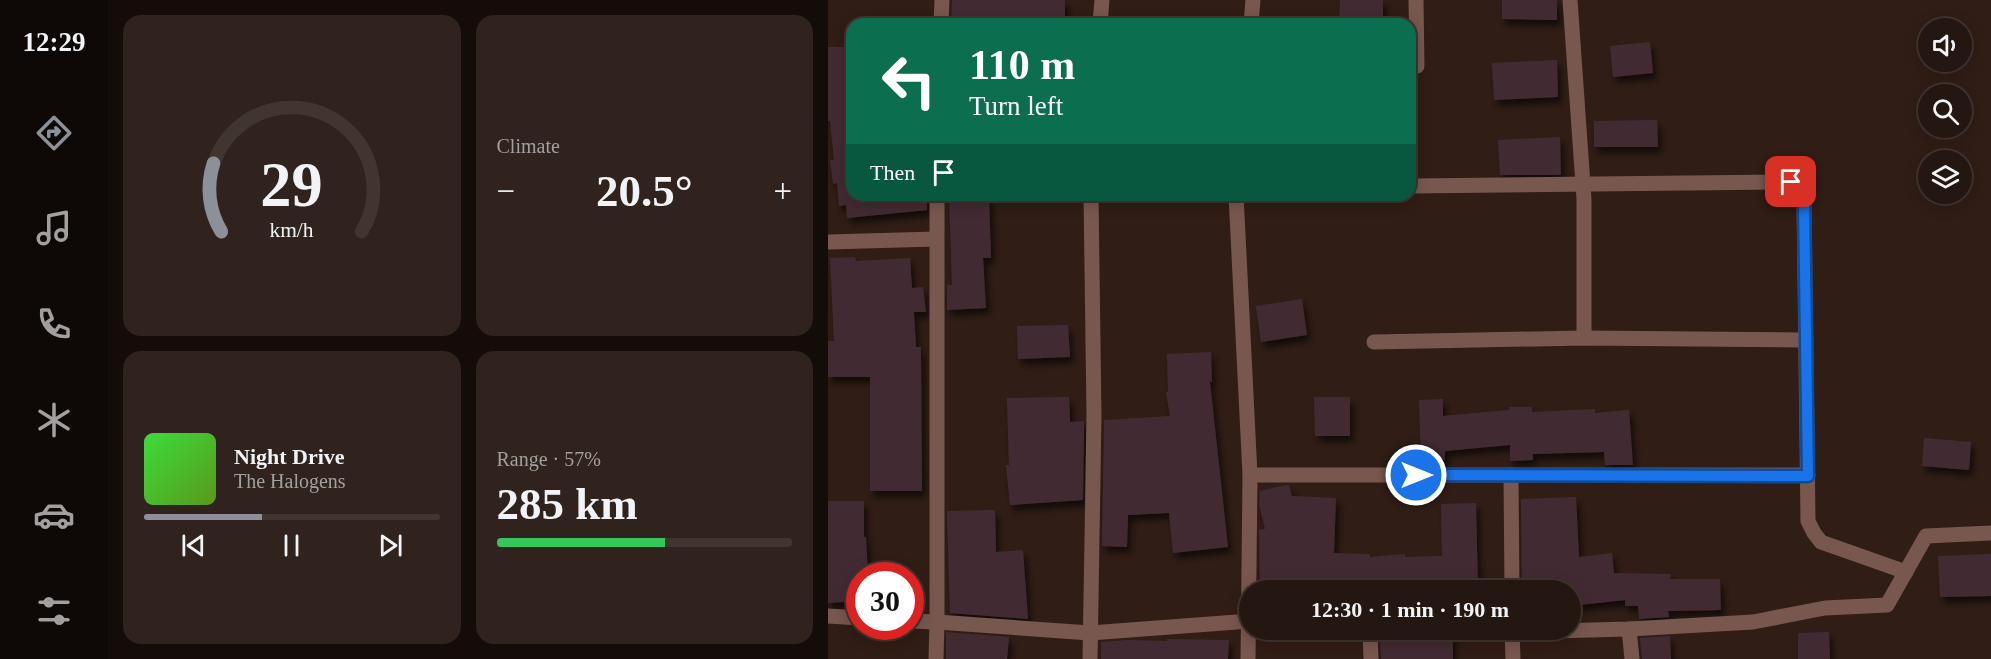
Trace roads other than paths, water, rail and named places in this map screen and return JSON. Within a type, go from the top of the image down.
[{"type":"street","points":[[941,18],[942,0]]},
{"type":"street","points":[[1100,18],[1102,0]]},
{"type":"street","points":[[1252,18],[1253,0]]},
{"type":"street","points":[[1416,0],[1417,66]]},
{"type":"street","points":[[1570,0],[1583,184],[1584,338]]},
{"type":"street","points":[[1416,186],[1791,182],[1798,186],[1804,201],[1808,521],[1821,542],[1906,572]]},
{"type":"street","points":[[936,659],[937,201]]},
{"type":"street","points":[[1090,659],[1094,416],[1091,201]]},
{"type":"street","points":[[1236,201],[1250,475],[1249,580]]},
{"type":"street","points":[[828,242],[936,239]]},
{"type":"street","points":[[1374,342],[1584,338],[1806,340]]},
{"type":"street","points":[[1250,475],[1808,476]]},
{"type":"street","points":[[1511,475],[1512,580]]},
{"type":"street","points":[[1581,630],[1753,622],[1825,608],[1887,605],[1926,536],[1991,533]]},
{"type":"street","points":[[828,616],[846,617]]},
{"type":"street","points":[[924,622],[1090,633],[1239,622]]},
{"type":"street","points":[[1629,629],[1632,659]]},
{"type":"street","points":[[1248,640],[1248,659]]},
{"type":"street","points":[[1370,640],[1371,659]]},
{"type":"street","points":[[1513,640],[1514,659]]}]
